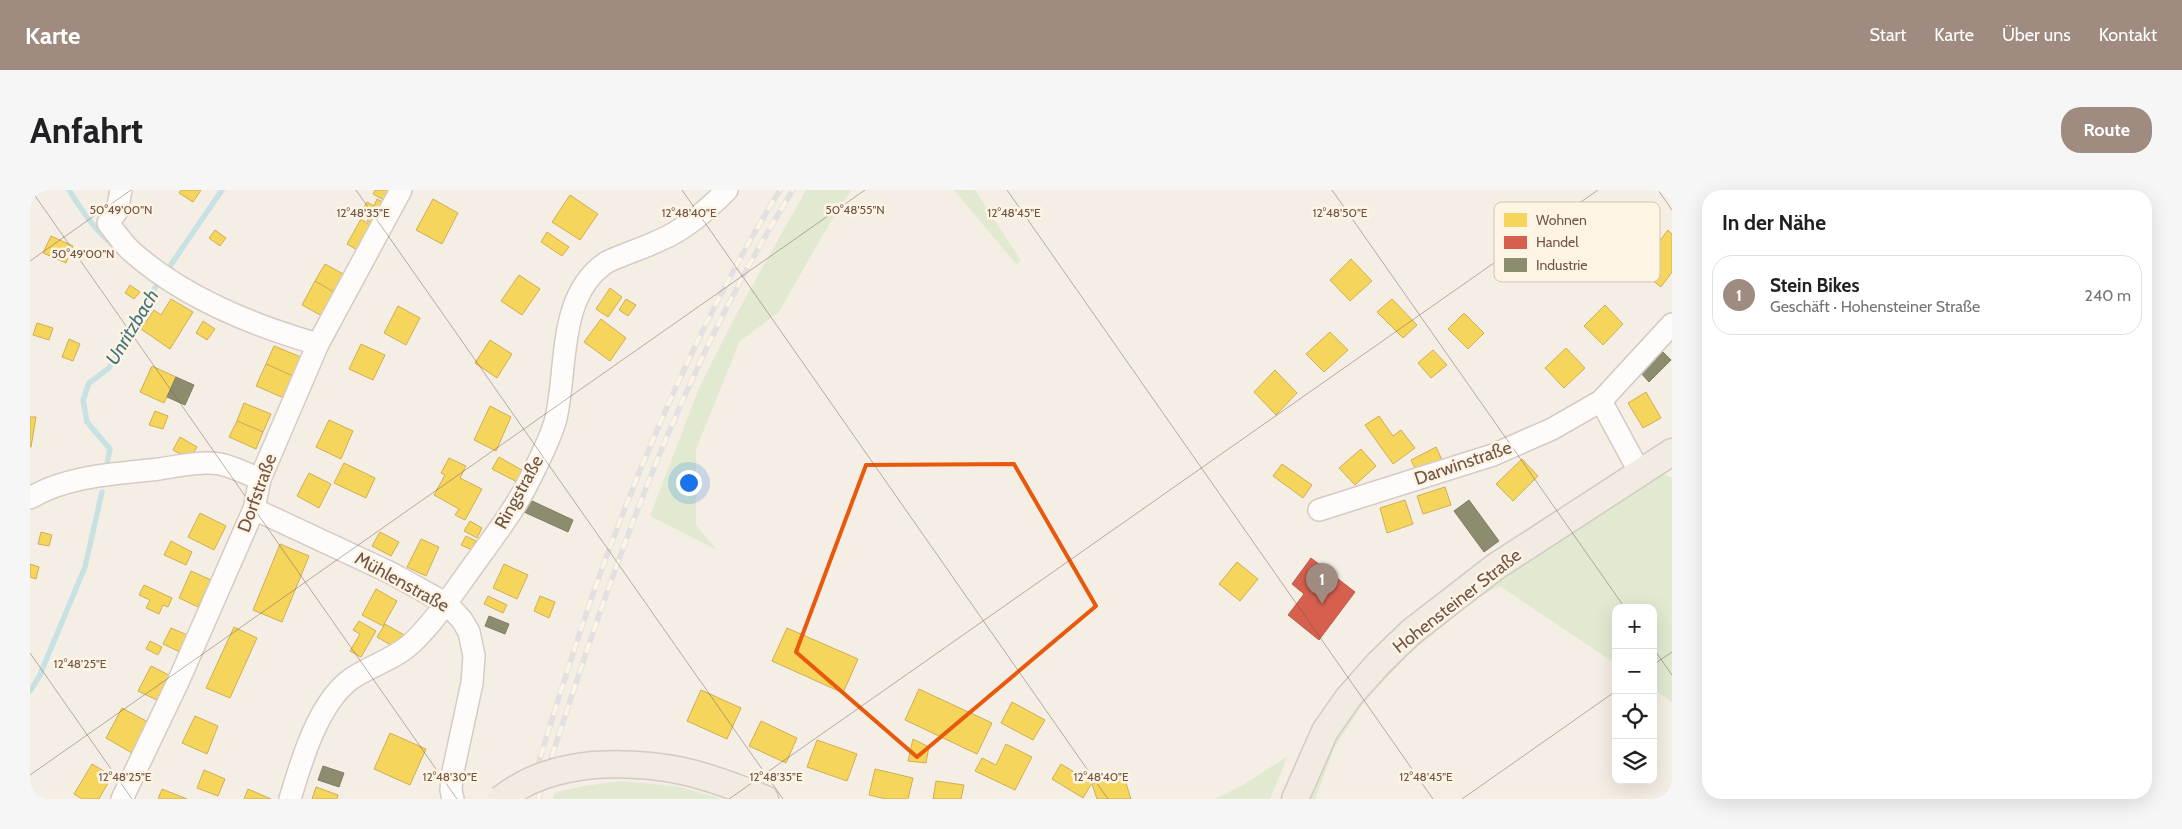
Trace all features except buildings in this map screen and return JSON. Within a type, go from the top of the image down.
[{"type":"main road","name":"Hohensteiner Straße","points":[[1295,799],[1325,731],[1348,698],[1378,664],[1411,632],[1495,567],[1672,452]]},
{"type":"main road","points":[[501,799],[527,781],[544,774],[565,769],[593,766],[645,764],[714,778],[765,799]]},
{"type":"street","points":[[121,190],[117,211],[108,223],[129,249],[155,270],[204,300],[272,331],[318,344]]},
{"type":"street","name":"Dorfstraße","points":[[122,799],[178,682],[254,509],[260,479],[318,344],[401,190]]},
{"type":"street","name":"Ringstraße","points":[[290,799],[307,748],[331,700],[339,689],[375,664],[402,651],[412,643],[447,604],[510,514],[530,478],[556,419],[571,314],[585,283],[607,262],[659,241],[685,226],[708,209],[727,190]]},
{"type":"street","name":"Darwinstraße","points":[[1318,510],[1493,455],[1552,428],[1601,401],[1672,324]]},
{"type":"street","points":[[1601,401],[1640,473]]},
{"type":"street","points":[[30,498],[43,490],[95,475],[202,464],[220,464],[260,479]]},
{"type":"street","name":"Mühlenstraße","points":[[254,509],[391,573],[447,604],[459,615],[469,632],[474,656],[472,683],[452,776],[451,790],[453,799]]},
{"type":"highlighted area","points":[[1014,464],[1096,606],[917,757],[796,652],[866,465]]},
{"type":"green space","points":[[806,190],[851,190],[779,312],[740,341],[696,449],[696,525],[717,550],[650,516],[699,388],[737,313]]},
{"type":"green space","points":[[954,190],[975,190],[1021,261],[1016,264]]},
{"type":"green space","points":[[1661,473],[1672,478],[1672,702],[1657,692],[1657,604],[1612,604],[1612,661],[1500,586],[1477,598],[1408,655],[1364,702],[1335,747],[1315,799],[1310,799],[1330,749],[1345,722],[1384,673],[1456,607]]},
{"type":"green space","points":[[1288,756],[1270,799],[1215,799],[1243,785]]},
{"type":"green space","points":[[622,781],[681,787],[722,799],[553,799],[554,793],[584,786]]},
{"type":"waterway","points":[[69,190],[89,220],[114,246]]},
{"type":"waterway","name":"Unritzbach","points":[[107,464],[110,449],[87,422],[83,400],[89,383],[109,368],[155,288],[222,190]]},
{"type":"waterway","name":"Unritzbach","points":[[30,691],[39,677],[85,567],[102,492]]},
{"type":"railway","points":[[527,799],[573,653],[621,517],[682,374],[728,280],[780,190]]},
{"type":"railway","points":[[538,799],[617,564],[678,410],[713,335],[751,262],[793,190]]},
{"type":"place","name":"Stein Bikes","points":[[1322,604]]}]
